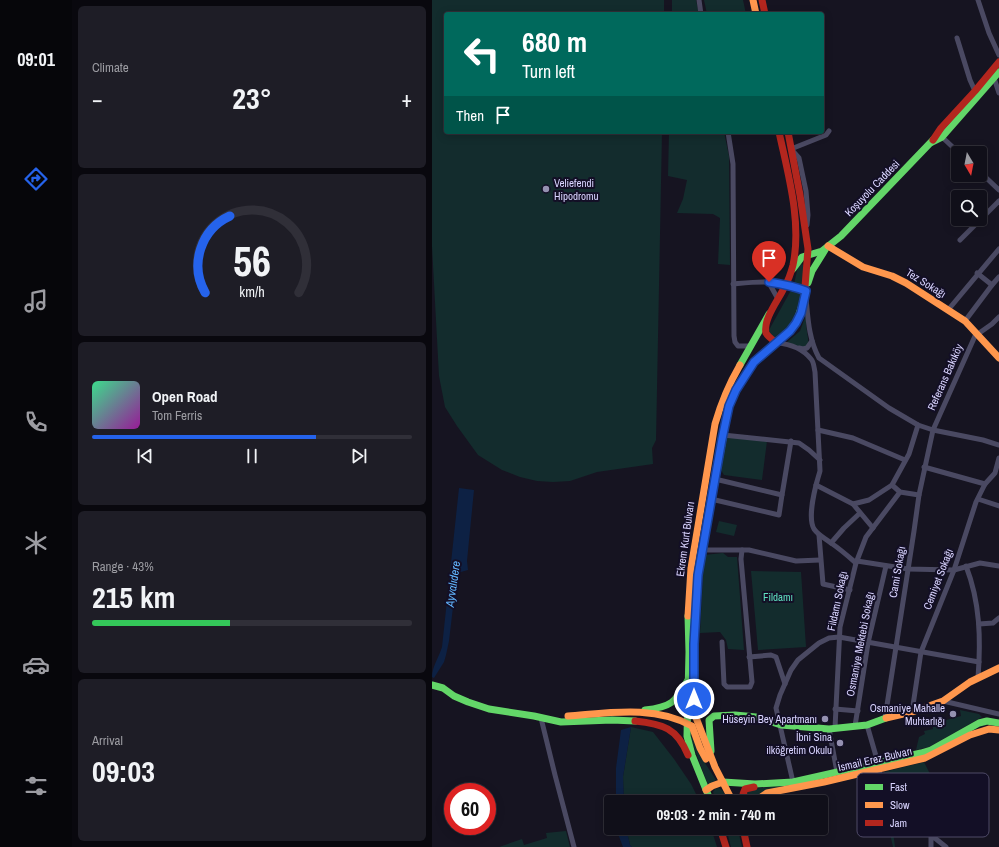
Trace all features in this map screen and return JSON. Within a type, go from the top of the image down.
[{"type":"main road","points":[[753,0],[756,12]]},
{"type":"main road","points":[[762,0],[765,12]]},
{"type":"main road","name":"Koşuyolu Caddesi","points":[[930,143],[942,136],[994,75],[999,62]]},
{"type":"main road","name":"Koşuyolu Caddesi","points":[[828,246],[841,236],[930,143],[941,128],[974,91],[994,75]]},
{"type":"main road","points":[[779,134],[794,217],[793,265],[790,273]]},
{"type":"main road","points":[[788,134],[806,236],[808,255],[806,291]]},
{"type":"main road","points":[[790,273],[802,257],[814,254],[828,246]]},
{"type":"main road","points":[[806,291],[812,271],[828,246]]},
{"type":"main road","name":"Tez Sokağı","points":[[828,246],[863,267],[892,276],[906,283],[965,321],[999,358]]},
{"type":"main road","name":"Ekrem Kurt Bulvarı","points":[[701,779],[687,736],[687,722],[689,585],[703,492],[721,403],[731,380],[786,286],[790,273]]},
{"type":"main road","points":[[786,286],[806,291]]},
{"type":"main road","name":"Ekrem Kurt Bulvarı","points":[[714,767],[694,712],[694,644],[698,575],[714,479],[729,406],[736,390],[745,373],[754,362],[790,331],[796,323],[806,291]]},
{"type":"main road","points":[[769,314],[766,332],[768,336],[776,343]]},
{"type":"main road","points":[[712,760],[708,726],[709,720],[714,716],[735,715],[756,717],[781,725],[805,728],[832,728],[867,725],[885,718],[912,712],[943,701],[970,682],[999,668]]},
{"type":"main road","points":[[541,718],[613,714],[665,707],[678,697],[688,679]]},
{"type":"main road","points":[[432,685],[443,688],[454,696]]},
{"type":"main road","points":[[432,691],[454,696],[489,708],[561,722],[633,720],[657,725],[673,731],[681,739],[708,795]]},
{"type":"main road","points":[[632,711],[660,715],[687,722],[693,728],[705,757],[714,767],[730,795]]},
{"type":"main road","points":[[657,725],[660,723],[660,715]]},
{"type":"main road","name":"İsmail Erez Bulvarı","points":[[764,795],[774,791],[806,786],[878,767],[926,752],[978,723],[987,721],[999,723]]},
{"type":"main road","name":"İsmail Erez Bulvarı","points":[[776,783],[793,782],[837,772],[878,767],[933,756],[978,731],[989,729],[999,730]]},
{"type":"main road","points":[[706,790],[723,782],[776,783]]},
{"type":"main road","points":[[744,795],[745,789],[776,783]]},
{"type":"main road","points":[[722,835],[726,847]]},
{"type":"main road","points":[[744,835],[747,847]]},
{"type":"street","points":[[700,0],[701,12]]},
{"type":"street","points":[[978,0],[999,55]]},
{"type":"street","points":[[957,38],[974,91]]},
{"type":"street","points":[[994,75],[999,93]]},
{"type":"street","points":[[791,149],[826,135],[829,131]]},
{"type":"street","points":[[728,134],[733,164],[733,284],[735,342],[738,346],[751,346]]},
{"type":"street","points":[[942,136],[952,146]]},
{"type":"street","points":[[987,179],[999,190]]},
{"type":"street","points":[[960,240],[999,201]]},
{"type":"street","points":[[948,310],[999,249]]},
{"type":"street","points":[[977,274],[992,285]]},
{"type":"street","points":[[965,321],[999,277]]},
{"type":"street","points":[[733,284],[769,282],[783,284],[786,286]]},
{"type":"street","points":[[769,282],[778,299]]},
{"type":"street","points":[[806,291],[812,341],[814,350],[819,358],[889,408],[918,425],[933,430],[983,440],[999,445]]},
{"type":"street","points":[[977,334],[992,324],[999,317]]},
{"type":"street","name":"Referans Bakıköy","points":[[933,430],[977,334]]},
{"type":"street","points":[[776,343],[784,343],[803,349],[807,348],[812,341]]},
{"type":"street","points":[[798,348],[812,360],[815,372],[820,471],[816,485],[811,520],[813,528],[819,535],[856,562],[908,569],[954,570],[980,563],[999,566]]},
{"type":"street","points":[[812,360],[819,358]]},
{"type":"street","points":[[853,504],[869,500],[892,485],[909,454],[918,425]]},
{"type":"street","points":[[818,430],[852,438],[905,460]]},
{"type":"street","name":"Cami Sokağı","points":[[885,718],[914,531],[918,495],[933,430]]},
{"type":"street","points":[[723,435],[799,443],[820,460]]},
{"type":"street","points":[[711,499],[779,515],[790,442]]},
{"type":"street","name":"Cemiyet Sokağı","points":[[912,712],[921,652],[954,570],[978,499],[985,484],[995,473],[999,458]]},
{"type":"street","points":[[924,467],[985,484]]},
{"type":"street","points":[[714,479],[782,495]]},
{"type":"street","points":[[816,485],[853,504],[873,528]]},
{"type":"street","points":[[892,485],[900,492],[918,495]]},
{"type":"street","name":"Fildamı Sokağı","points":[[837,772],[832,728],[842,617],[856,562],[866,537],[900,492]]},
{"type":"street","points":[[978,499],[999,506]]},
{"type":"street","points":[[831,543],[844,528],[860,514]]},
{"type":"street","points":[[819,535],[823,584],[850,590]]},
{"type":"street","points":[[702,550],[749,550],[796,561],[820,560]]},
{"type":"street","points":[[722,642],[724,684],[726,687],[750,687],[752,682],[741,560],[742,550]]},
{"type":"street","name":"Osmaniye Mektebi Sokağı","points":[[855,726],[868,643],[886,566]]},
{"type":"street","points":[[966,566],[972,581],[979,624],[980,647],[978,678]]},
{"type":"street","points":[[979,624],[993,623],[999,618]]},
{"type":"street","points":[[793,782],[776,708],[791,670],[798,660],[819,643],[829,638],[839,637],[979,662]]},
{"type":"street","points":[[749,657],[771,655],[776,657],[785,684]]},
{"type":"street","points":[[943,701],[999,714]]},
{"type":"street","points":[[835,708],[858,711]]},
{"type":"street","points":[[541,718],[574,847]]},
{"type":"street","points":[[867,725],[879,773]]},
{"type":"street","points":[[934,837],[946,847]]},
{"type":"green space","name":"Veliefendi Hipodromu","points":[[432,0],[664,0],[664,12],[444,12],[444,134],[662,134],[656,440],[652,448],[653,464],[597,472],[570,481],[553,482],[537,481],[520,477],[502,470],[478,455],[445,407],[439,376],[432,246]]},
{"type":"green space","points":[[672,0],[696,0],[699,12],[672,12]]},
{"type":"green space","points":[[704,0],[743,0],[746,12],[707,12]]},
{"type":"green space","points":[[669,134],[724,134],[729,156],[730,265],[718,264],[720,218],[713,214],[677,213],[683,199],[687,180],[668,176]]},
{"type":"green space","points":[[802,264],[804,288],[794,284],[798,266]]},
{"type":"green space","points":[[795,290],[801,293],[801,297],[790,328],[777,338],[771,336],[769,330],[790,292]]},
{"type":"green space","points":[[807,312],[806,325],[809,345],[801,347],[787,342],[800,331]]},
{"type":"green space","points":[[726,436],[767,441],[762,480],[724,475],[721,470]]},
{"type":"green space","points":[[719,521],[737,525],[734,536],[716,532]]},
{"type":"green space","points":[[723,553],[728,557],[737,557],[744,650],[728,649],[726,640],[720,632],[700,633],[704,555]]},
{"type":"green space","name":"Fildamı","points":[[751,571],[801,572],[806,647],[758,650]]},
{"type":"green space","points":[[960,710],[979,714],[982,717],[929,747],[916,750],[919,737],[925,734],[924,731],[933,729],[932,724],[961,716]]},
{"type":"green space","points":[[631,727],[653,732],[674,759],[696,795],[624,795],[623,777]]},
{"type":"green space","points":[[690,729],[705,763],[716,780],[708,785],[690,737]]},
{"type":"green space","points":[[924,762],[930,773],[884,773]]},
{"type":"green space","points":[[793,785],[757,795],[748,795],[745,791],[751,789]]},
{"type":"green space","points":[[719,788],[725,795],[714,795],[713,792],[715,789]]},
{"type":"green space","points":[[566,831],[570,847],[499,847],[522,839],[524,845],[547,838],[546,833]]},
{"type":"green space","points":[[628,835],[713,835],[717,847],[632,847]]},
{"type":"green space","points":[[728,835],[739,835],[742,847],[731,847]]},
{"type":"green space","points":[[891,837],[894,837],[895,847],[893,847]]},
{"type":"water","name":"Ayvalıdere","points":[[459,488],[474,490],[467,561],[468,570],[457,573],[446,655],[444,662],[434,678],[432,677],[433,670],[442,647]]},
{"type":"water","points":[[631,727],[623,777],[624,795],[616,795],[616,768],[621,730]]},
{"type":"water","points":[[618,835],[628,835],[632,847],[623,847]]},
{"type":"traffic: fast","points":[[932,142],[942,137],[999,72]]},
{"type":"traffic: fast","points":[[793,269],[802,257],[822,251],[841,236],[933,140]]},
{"type":"traffic: fast","points":[[808,283],[812,271],[825,250]]},
{"type":"traffic: fast","points":[[695,630],[698,575],[729,406],[736,390],[754,362],[790,331],[796,323],[804,299]]},
{"type":"traffic: fast","points":[[740,365],[769,314]]},
{"type":"traffic: fast","points":[[688,616],[689,652],[687,736],[692,755],[708,795]]},
{"type":"traffic: fast","points":[[645,710],[667,705],[676,699],[688,680]]},
{"type":"traffic: fast","points":[[432,685],[443,688],[454,696],[468,702],[489,709],[561,722],[612,720],[635,721]]},
{"type":"traffic: fast","points":[[711,751],[709,720],[714,716],[735,715],[756,717],[781,725],[829,729],[867,725],[886,718]]},
{"type":"traffic: fast","points":[[723,782],[755,784],[793,782],[921,753],[931,750],[979,723],[987,721],[999,723]]},
{"type":"traffic: slow","points":[[753,0],[756,12]]},
{"type":"traffic: slow","points":[[828,246],[863,267],[892,276],[906,283],[965,321],[999,358]]},
{"type":"traffic: slow","points":[[786,286],[791,286],[806,291]]},
{"type":"traffic: slow","points":[[688,616],[691,568],[715,424],[732,379],[740,365]]},
{"type":"traffic: slow","points":[[695,630],[695,715],[715,767],[729,795]]},
{"type":"traffic: slow","points":[[886,718],[912,712],[943,701],[970,682],[999,668]]},
{"type":"traffic: slow","points":[[568,716],[631,712],[662,715],[677,719],[692,726],[700,748],[706,759]]},
{"type":"traffic: slow","points":[[862,773],[925,758],[970,735],[989,729],[999,730]]},
{"type":"traffic: slow","points":[[764,795],[767,793],[857,774]]},
{"type":"traffic: slow","points":[[706,790],[723,782]]},
{"type":"traffic: jam","points":[[762,0],[765,12]]},
{"type":"traffic: jam","points":[[933,140],[941,128],[999,62]]},
{"type":"traffic: jam","points":[[777,343],[766,333],[766,327],[772,309],[788,280],[793,265],[796,232],[793,198],[779,134]]},
{"type":"traffic: jam","points":[[788,134],[808,249],[804,299]]},
{"type":"traffic: jam","points":[[635,721],[654,724],[668,729],[679,739],[688,755]]},
{"type":"traffic: jam","points":[[744,795],[745,789],[754,787]]},
{"type":"traffic: jam","points":[[722,835],[726,847]]},
{"type":"traffic: jam","points":[[744,835],[747,847]]},
{"type":"place","name":"Veliefendi Hipodromu","points":[[546,189]]},
{"type":"place","name":"Osmaniye Mahalle Muhtarlığı","points":[[953,714]]},
{"type":"place","name":"Hüseyin Bey Apartmanı","points":[[825,719]]},
{"type":"place","name":"İbni Sina ilköğretim Okulu","points":[[840,743]]},
{"type":"route","points":[[694,699],[694,644],[698,575],[729,406],[745,373],[763,353],[790,331],[796,323],[801,313],[806,291],[783,284],[769,282]]}]
